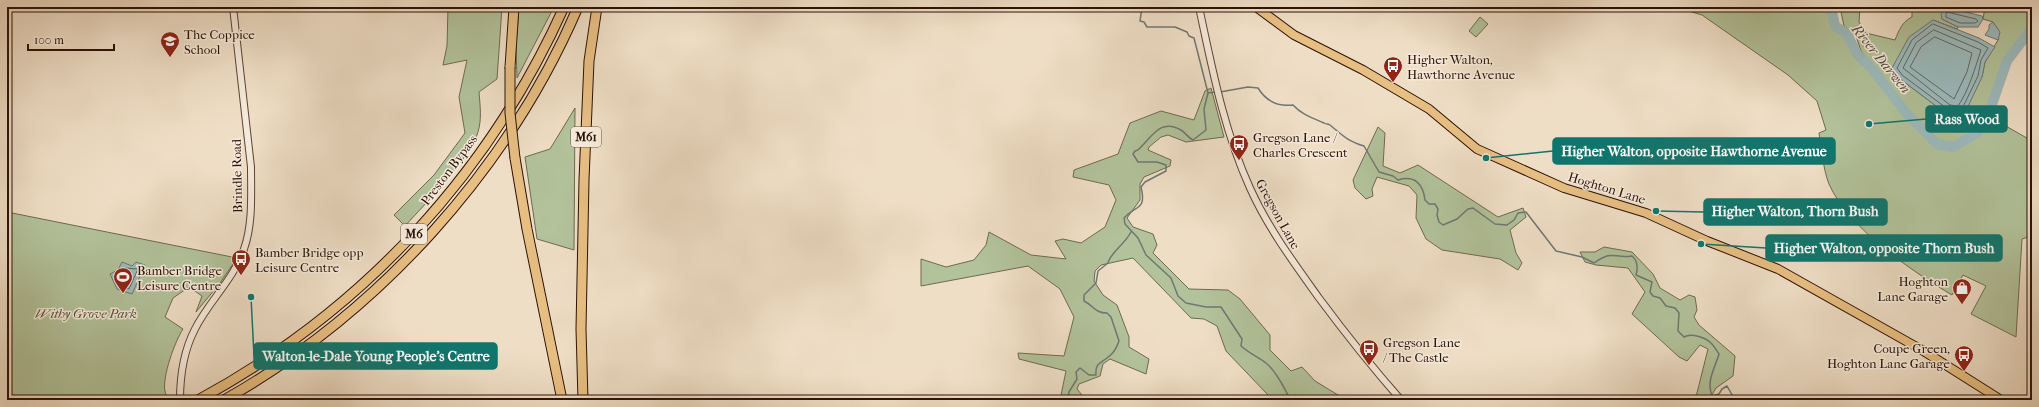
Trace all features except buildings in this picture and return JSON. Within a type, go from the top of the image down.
[{"type":"highway","points":[[514,7],[510,67],[510,113],[515,158],[530,243],[562,400]]},
{"type":"highway","name":"Preston Bypass","points":[[198,400],[250,370],[332,311],[394,255],[422,226],[456,186],[512,107],[564,7]]},
{"type":"highway","name":"Preston Bypass","points":[[224,400],[286,361],[348,313],[396,270],[435,229],[482,171],[530,99],[554,57],[578,7]]},
{"type":"highway","name":"M61","points":[[583,400],[581,329],[584,180],[589,61],[597,7]]},
{"type":"main road","name":"Hoghton Lane","points":[[1256,7],[1294,35],[1363,70],[1429,109],[1477,150],[1564,188],[1646,213],[1707,241],[1778,269],[1922,350],[2001,400]]},
{"type":"street","name":"Brindle Road","points":[[180,400],[183,359],[192,336],[204,314],[231,276],[244,250],[248,233],[251,167],[233,7]]},
{"type":"street","name":"Gregson Lane","points":[[1199,7],[1222,107],[1244,173],[1274,233],[1346,333],[1401,400]]},
{"type":"green space","points":[[448,7],[502,7],[497,79],[479,92],[480,122],[474,142],[457,167],[435,194],[405,226],[394,215],[434,175],[465,133],[459,97],[467,60],[443,65],[447,46]]},
{"type":"green space","points":[[519,7],[554,7],[517,78],[516,46]]},
{"type":"green space","points":[[1675,7],[1829,7],[1829,14],[1834,27],[1845,35],[1856,55],[1872,71],[1905,115],[1936,146],[1953,149],[1978,135],[1990,117],[2032,141],[2032,236],[2022,239],[2016,337],[1971,314],[1986,286],[1963,275],[1952,295],[1901,261],[1883,247],[1851,217],[1838,200],[1827,178],[1819,133],[1826,130],[1817,101],[1788,75],[1702,15]]},
{"type":"green space","points":[[1840,7],[1860,7],[1859,22],[1866,33],[1895,40],[1903,24],[1912,17],[1912,7],[1946,7],[1942,19],[1958,27],[1957,29],[1933,20],[1892,68],[1899,78],[1948,115],[1982,77],[1985,62],[1998,40],[1999,32],[1993,22],[1983,19],[1985,7],[2032,7],[2032,23],[2003,62],[1986,115],[1974,132],[1953,143],[1938,142],[1909,112],[1861,51],[1856,36],[1844,26]]},
{"type":"green space","points":[[1946,7],[1965,7],[1965,12]]},
{"type":"green space","points":[[1480,17],[1488,24],[1476,37],[1469,31]]},
{"type":"green space","points":[[1211,88],[1224,137],[1186,142],[1168,135],[1161,137],[1149,147],[1148,150],[1171,160],[1170,166],[1144,177],[1140,184],[1140,200],[1127,218],[1133,227],[1153,234],[1157,245],[1153,253],[1189,289],[1228,290],[1240,299],[1270,335],[1270,350],[1291,371],[1302,367],[1315,381],[1343,398],[1342,400],[1270,400],[1269,396],[1226,351],[1217,326],[1204,319],[1191,318],[1133,258],[1101,265],[1095,271],[1094,281],[1103,295],[1117,305],[1129,337],[1129,347],[1149,359],[1146,374],[1110,359],[1103,364],[1100,376],[1079,384],[1077,389],[1082,395],[1082,400],[1060,400],[1066,371],[1019,359],[1018,353],[1064,356],[1074,317],[1060,289],[1028,266],[921,286],[921,259],[946,267],[974,260],[986,245],[989,232],[1031,255],[1066,259],[1055,241],[1063,239],[1081,243],[1105,227],[1116,200],[1109,185],[1073,177],[1074,170],[1118,154],[1130,123],[1161,111],[1194,120],[1205,91]]},
{"type":"green space","points":[[575,108],[574,250],[537,239],[525,157],[550,149]]},
{"type":"green space","points":[[1378,127],[1385,133],[1383,166],[1400,173],[1418,165],[1498,217],[1523,208],[1526,217],[1510,230],[1516,253],[1522,263],[1518,270],[1500,259],[1442,250],[1426,239],[1416,218],[1417,195],[1409,186],[1377,177],[1372,189],[1373,196],[1366,199],[1355,188],[1353,180]]},
{"type":"green space","name":"Withy Grove Park","points":[[7,212],[237,258],[220,283],[196,312],[202,296],[189,287],[173,298],[165,317],[183,329],[173,350],[165,377],[165,392],[169,400],[7,400]]},
{"type":"green space","points":[[1604,247],[1632,252],[1653,274],[1660,288],[1680,300],[1689,295],[1695,297],[1697,310],[1694,317],[1699,325],[1735,356],[1733,376],[1716,388],[1710,398],[1711,400],[1693,400],[1697,393],[1708,349],[1700,345],[1687,361],[1679,357],[1632,314],[1645,292],[1628,268],[1596,265],[1585,262],[1580,252],[1595,252]]},
{"type":"water","points":[[1946,7],[1982,16],[1983,19],[1978,27],[1958,27],[1942,19],[1941,14]]},
{"type":"water","points":[[1933,20],[1979,38],[1995,47],[1985,62],[1982,77],[1964,115],[1948,115],[1899,78],[1892,68],[1909,37]]},
{"type":"water","points":[[1993,22],[2000,32],[1998,40],[1985,35],[1989,29],[1989,25]]},
{"type":"water","points":[[122,262],[132,266],[136,262],[145,265],[132,294],[117,289],[110,274],[118,270]]},
{"type":"waterway","points":[[1142,7],[1140,21],[1144,22],[1147,27],[1175,27],[1187,32],[1189,36],[1194,38],[1208,93],[1204,109],[1206,130],[1193,140],[1181,130],[1167,126],[1157,131],[1138,150],[1135,151],[1133,154],[1138,162],[1157,162],[1166,165],[1166,171],[1145,182],[1141,187],[1141,204],[1124,218],[1125,224],[1138,238],[1146,255],[1171,278],[1178,296],[1186,303],[1206,307],[1221,307],[1242,339],[1241,346],[1273,370],[1290,400]]},
{"type":"waterway","name":"River Darwen","points":[[1831,7],[1835,26],[1847,34],[1857,54],[1873,70],[1907,114],[1937,144],[1953,147],[1977,133],[1988,116],[2007,61],[2032,28]]},
{"type":"waterway","points":[[1220,92],[1248,87],[1258,88],[1268,100],[1277,104],[1293,105],[1308,116],[1330,125],[1346,138],[1364,146],[1379,172],[1393,176],[1398,180],[1409,179],[1417,182],[1422,189],[1425,200],[1429,204],[1435,204],[1438,209],[1437,215],[1439,222],[1443,225],[1457,219],[1468,209],[1473,208],[1495,224],[1507,225],[1514,220],[1518,213],[1526,212],[1556,251],[1582,257],[1594,263],[1610,255],[1626,257],[1632,256],[1637,265],[1636,275],[1652,282],[1650,292],[1653,296],[1660,298],[1666,306],[1675,308],[1679,313],[1678,331],[1684,337],[1690,335],[1705,339],[1712,344],[1719,354],[1710,385],[1712,396],[1719,394],[1722,389],[1727,386],[1735,400]]},
{"type":"waterway","points":[[1208,93],[1216,92]]},
{"type":"waterway","points":[[1068,400],[1069,392],[1077,379],[1076,372],[1080,368],[1089,375],[1096,375],[1098,365],[1111,354],[1119,341],[1111,317],[1107,313],[1097,311],[1084,301],[1084,295],[1096,283],[1098,271],[1108,263],[1109,259],[1131,232]]},
{"type":"place","name":"The Coppice School","points":[[170,58]]},
{"type":"place","name":"Higher Walton, Hawthorne Avenue","points":[[1393,83]]},
{"type":"place","name":"Rass Wood","points":[[1869,124]]},
{"type":"place","name":"Higher Walton, opposite Hawthorne Avenue","points":[[1486,158]]},
{"type":"place","name":"Gregson Lane / Charles Crescent","points":[[1239,161]]},
{"type":"place","name":"Higher Walton, Thorn Bush","points":[[1656,211]]},
{"type":"place","name":"Higher Walton, opposite Thorn Bush","points":[[1701,244]]},
{"type":"place","name":"Bamber Bridge opp Leisure Centre","points":[[241,276]]},
{"type":"place","name":"Bamber Bridge Leisure Centre","points":[[123,294]]},
{"type":"place","name":"Walton-le-Dale Young People's Centre","points":[[251,297]]},
{"type":"place","name":"Hoghton Lane Garage","points":[[1962,305]]},
{"type":"place","name":"Gregson Lane / The Castle","points":[[1369,366]]},
{"type":"place","name":"Coupe Green, Hoghton Lane Garage","points":[[1964,372]]}]
